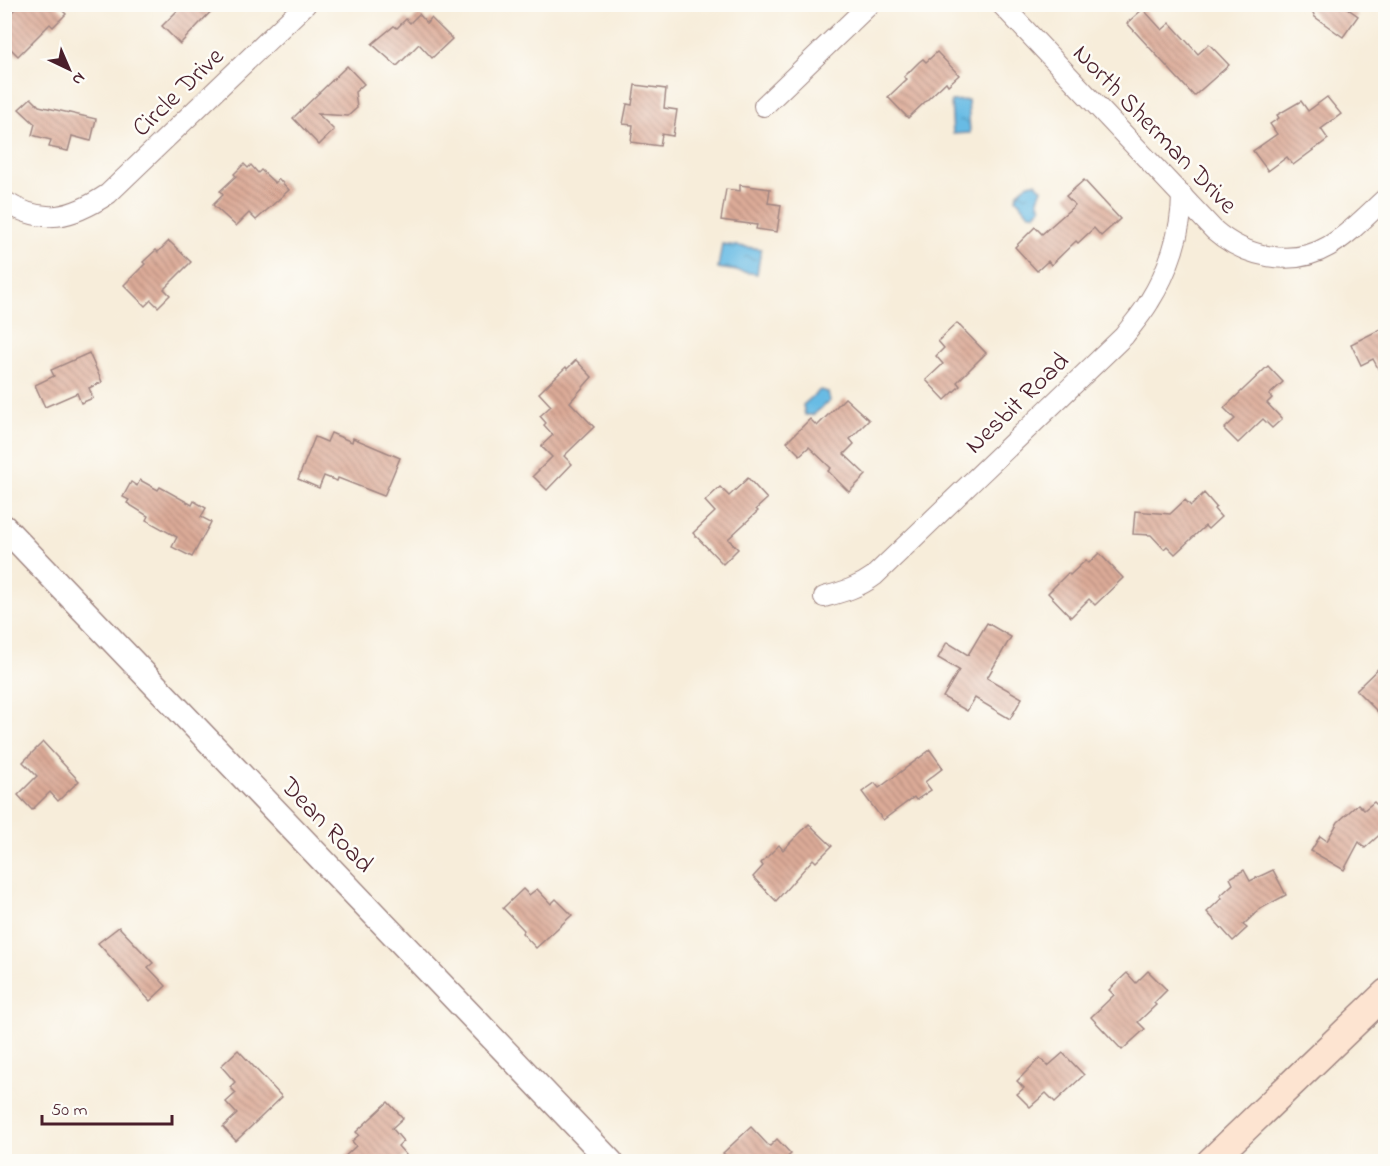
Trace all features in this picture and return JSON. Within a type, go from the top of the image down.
[{"type":"main road","points":[[1210,1161],[1386,993]]},
{"type":"street","name":"Circle Drive","points":[[4,201],[18,209],[42,216],[65,215],[81,211],[108,195],[306,4]]},
{"type":"street","points":[[764,106],[870,4]]},
{"type":"street","name":"North Sherman Drive","points":[[1001,4],[1214,230],[1234,245],[1256,254],[1289,257],[1305,254],[1329,246],[1386,198]]},
{"type":"street","name":"Nesbit Road","points":[[824,597],[843,593],[865,584],[1124,336],[1148,304],[1166,267],[1180,220],[1182,195]]},
{"type":"street","name":"Dean Road","points":[[4,527],[611,1161]]},
{"type":"water","points":[[968,100],[970,133],[953,134],[951,101]]},
{"type":"water","points":[[1036,183],[1042,189],[1038,199],[1041,208],[1035,214],[1029,214],[1016,198],[1024,187]]},
{"type":"water","points":[[722,244],[761,249],[757,274],[718,268]]},
{"type":"water","points":[[820,390],[828,392],[830,401],[813,415],[805,415],[803,405]]},
{"type":"building","points":[[20,4],[56,4],[66,14],[53,27],[50,24],[18,56],[4,42],[4,28],[11,22],[7,17]]},
{"type":"building","points":[[184,4],[218,4],[180,44],[162,26]]},
{"type":"building","points":[[1309,4],[1341,4],[1358,16],[1343,37],[1315,17]]},
{"type":"building","points":[[1143,9],[1162,30],[1170,23],[1198,54],[1209,44],[1229,65],[1194,96],[1127,23]]},
{"type":"building","points":[[419,14],[427,23],[431,18],[452,39],[432,58],[419,44],[397,66],[372,44],[394,26],[397,28],[406,19],[410,23]]},
{"type":"building","points":[[937,52],[959,75],[948,85],[946,82],[908,118],[888,97],[907,79],[904,77],[919,62],[923,59],[926,62]]},
{"type":"building","points":[[347,66],[364,84],[355,92],[357,108],[348,116],[318,114],[334,130],[319,145],[293,118]]},
{"type":"building","points":[[635,85],[666,89],[664,108],[677,110],[673,136],[662,134],[660,146],[631,142],[633,125],[623,124],[627,104],[632,105]]},
{"type":"building","points":[[1327,97],[1341,114],[1321,129],[1328,139],[1293,165],[1287,157],[1268,171],[1253,151],[1277,134],[1270,124],[1279,118],[1277,115],[1301,101],[1308,111]]},
{"type":"building","points":[[31,98],[39,106],[96,119],[91,141],[72,136],[68,151],[49,147],[51,140],[32,135],[35,124],[19,109]]},
{"type":"building","points":[[244,164],[248,168],[251,165],[258,173],[261,170],[275,183],[279,179],[289,190],[256,220],[249,213],[236,226],[213,205],[223,195],[220,191],[236,176],[234,174]]},
{"type":"building","points":[[1084,180],[1120,219],[1101,236],[1094,228],[1078,243],[1076,241],[1051,265],[1048,261],[1037,271],[1015,247],[1035,227],[1042,234],[1075,205],[1066,196]]},
{"type":"building","points":[[740,185],[770,189],[768,203],[781,205],[777,232],[756,229],[757,225],[721,220],[726,189],[740,191]]},
{"type":"building","points":[[169,241],[191,262],[164,289],[170,295],[158,307],[151,300],[145,306],[124,285],[145,264],[143,262]]},
{"type":"building","points":[[957,323],[986,353],[957,382],[960,386],[945,400],[926,380],[943,364],[936,356],[944,348],[938,341]]},
{"type":"building","points":[[1381,329],[1386,338],[1386,383],[1373,359],[1361,365],[1351,344]]},
{"type":"building","points":[[89,353],[102,382],[89,388],[93,398],[81,403],[77,393],[45,407],[35,385],[54,376],[51,370]]},
{"type":"building","points":[[576,360],[592,377],[570,402],[594,427],[564,456],[572,464],[547,490],[533,476],[552,457],[541,446],[553,435],[540,416],[551,406],[539,393]]},
{"type":"building","points":[[1268,366],[1283,382],[1269,395],[1272,398],[1267,403],[1282,419],[1272,428],[1263,419],[1238,443],[1224,429],[1235,419],[1224,408]]},
{"type":"building","points":[[845,398],[869,420],[850,439],[854,444],[844,454],[866,475],[849,492],[828,471],[831,468],[809,447],[800,455],[787,442],[810,419],[817,426]]},
{"type":"building","points":[[331,433],[352,442],[353,438],[400,458],[384,496],[338,478],[337,481],[324,476],[319,488],[298,479],[315,437],[327,442]]},
{"type":"building","points":[[748,478],[767,499],[756,509],[758,511],[728,539],[738,549],[723,564],[693,533],[715,512],[705,501],[720,487],[729,496]]},
{"type":"building","points":[[140,480],[158,490],[160,487],[192,505],[194,501],[206,508],[201,517],[211,522],[192,557],[172,547],[177,537],[146,520],[148,516],[127,503],[129,500],[123,497],[131,482],[137,486]]},
{"type":"building","points":[[1204,493],[1221,517],[1208,529],[1205,526],[1175,554],[1167,546],[1164,549],[1151,535],[1133,534],[1135,511],[1170,514],[1185,500],[1191,506]]},
{"type":"building","points":[[1099,553],[1123,578],[1095,605],[1089,599],[1071,617],[1048,593],[1068,573],[1070,575],[1086,560],[1089,563]]},
{"type":"building","points":[[987,623],[1011,637],[987,678],[1022,698],[1010,719],[975,698],[967,711],[943,697],[959,670],[938,658],[947,642],[968,655]]},
{"type":"building","points":[[1386,661],[1386,720],[1356,690]]},
{"type":"building","points":[[43,742],[79,781],[58,801],[50,792],[32,810],[18,795],[37,776],[23,762]]},
{"type":"building","points":[[930,750],[943,768],[925,782],[931,790],[916,800],[914,797],[883,820],[862,792],[875,783],[879,788]]},
{"type":"building","points":[[1374,802],[1386,814],[1386,829],[1365,848],[1359,842],[1344,870],[1311,851],[1320,836],[1327,841],[1338,822],[1358,804],[1364,810]]},
{"type":"building","points":[[809,824],[832,846],[816,862],[813,859],[776,901],[753,877],[763,866],[761,863],[779,845],[783,850]]},
{"type":"building","points":[[1244,870],[1250,881],[1273,870],[1286,895],[1260,909],[1243,925],[1247,928],[1233,941],[1207,912],[1233,884],[1230,878]]},
{"type":"building","points":[[523,889],[529,895],[537,889],[551,904],[556,899],[572,915],[536,948],[522,933],[524,930],[503,908]]},
{"type":"building","points":[[119,927],[153,963],[148,967],[166,986],[150,1001],[98,943]]},
{"type":"building","points":[[1148,971],[1167,990],[1154,1003],[1156,1005],[1138,1022],[1145,1029],[1122,1050],[1091,1017],[1114,995],[1109,990],[1127,973],[1136,983]]},
{"type":"building","points":[[238,1050],[282,1097],[236,1141],[223,1127],[237,1114],[226,1102],[236,1093],[230,1087],[235,1082],[221,1066]]},
{"type":"building","points":[[1063,1053],[1084,1075],[1055,1102],[1046,1093],[1030,1107],[1017,1094],[1024,1088],[1017,1081],[1040,1058],[1048,1066]]},
{"type":"building","points":[[388,1102],[403,1118],[392,1128],[403,1141],[398,1146],[406,1155],[399,1161],[340,1161],[356,1146],[352,1141],[359,1135],[356,1132]]},
{"type":"building","points":[[751,1127],[768,1145],[770,1146],[777,1139],[791,1154],[783,1161],[731,1161],[723,1153]]}]
